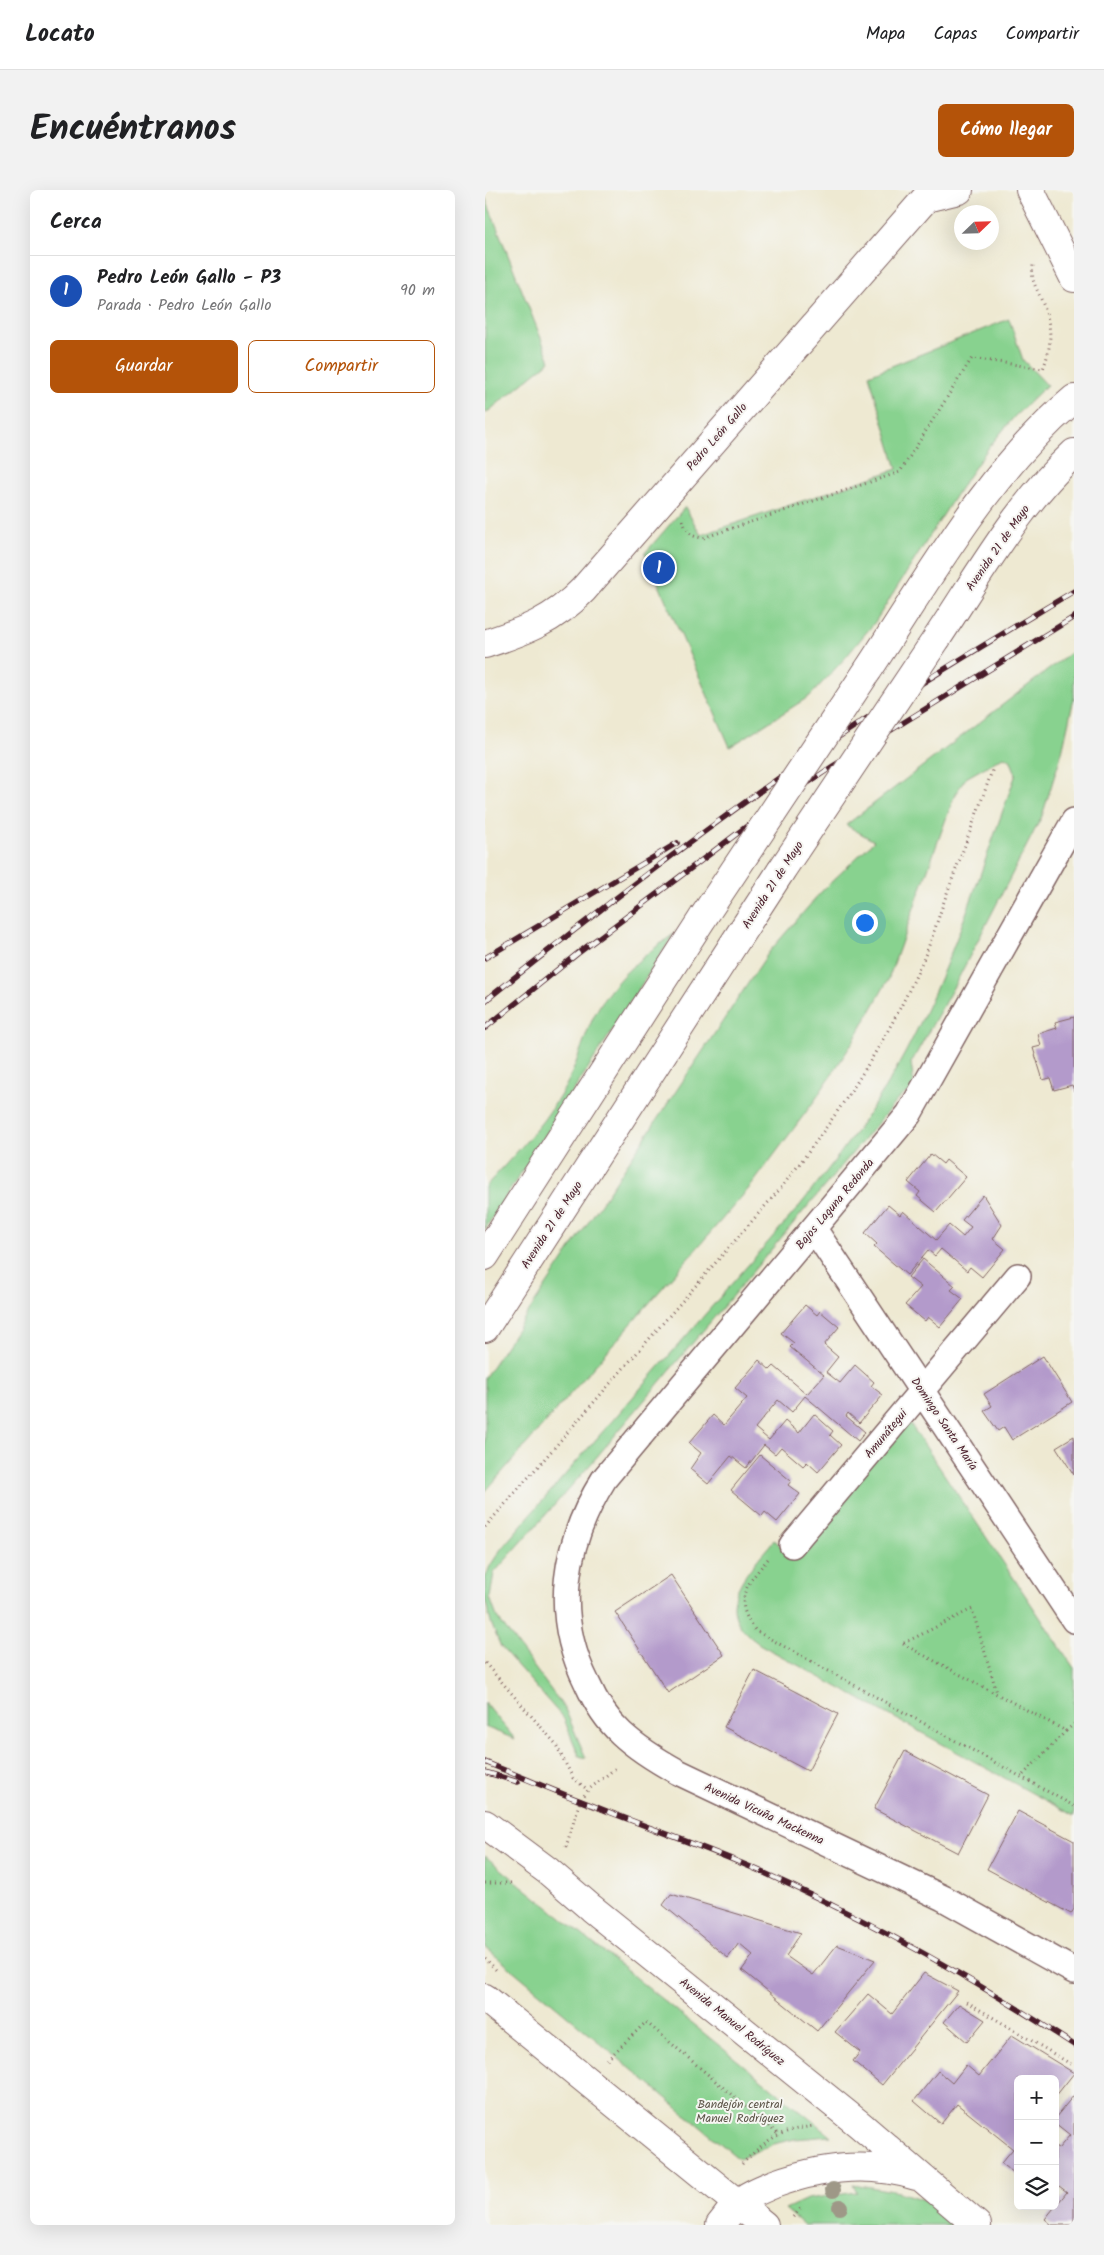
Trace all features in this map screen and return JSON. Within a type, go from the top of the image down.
[{"type":"main road","name":"Pedro León Gallo","points":[[485,644],[537,626],[570,604],[928,194],[959,190]]},
{"type":"main road","points":[[1025,191],[1074,278]]},
{"type":"main road","points":[[485,1256],[704,916],[978,504],[996,480],[1036,435],[1074,399]]},
{"type":"main road","name":"Avenida 21 de Mayo","points":[[485,1328],[781,871],[1007,531],[1051,476],[1074,453]]},
{"type":"main road","name":"Avenida Manuel Rodríguez","points":[[485,1824],[548,1871],[598,1914],[859,2124],[977,2225]]},
{"type":"main road","points":[[485,1998],[764,2225]]},
{"type":"main road","points":[[720,2225],[738,2204],[754,2193],[809,2172],[858,2166],[887,2168],[920,2177]]},
{"type":"street","name":"Bajos Laguna Redonda","points":[[570,1565],[574,1545],[589,1503],[604,1479],[909,1114],[1074,821]]},
{"type":"street","name":"Domingo Santa María","points":[[814,1229],[1074,1620]]},
{"type":"street","name":"Amunátegui","points":[[782,1550],[921,1391],[1018,1276]]},
{"type":"street","name":"Avenida Vicuña Mackenna","points":[[570,1565],[565,1603],[566,1621],[580,1670],[604,1712],[620,1732],[637,1748],[678,1772],[943,1898],[1074,1971]]},
{"type":"path","points":[[667,494],[679,503],[685,529],[689,534],[695,538],[703,538],[900,472],[972,358],[1043,369],[1050,349],[1051,338],[1042,301],[1031,279],[1034,260]]},
{"type":"path","points":[[485,1527],[779,1188],[813,1146],[867,1065],[923,960],[993,768]]},
{"type":"path","points":[[782,1550],[748,1584],[743,1595],[746,1615],[756,1631],[1074,1806]]},
{"type":"path","points":[[997,1694],[972,1609],[903,1644],[997,1694],[1066,1730]]},
{"type":"path","points":[[485,1663],[555,1742],[573,1778],[588,1790]]},
{"type":"path","points":[[1021,1777],[1074,1724]]},
{"type":"path","points":[[485,1883],[510,1885],[548,1871],[569,1843],[579,1802],[588,1790],[637,1748]]},
{"type":"path","points":[[967,2002],[1074,2066]]},
{"type":"path","points":[[606,2061],[646,2022],[779,2135]]},
{"type":"path","points":[[736,2170],[764,2142],[779,2135],[799,2128],[819,2125],[859,2124]]},
{"type":"path","points":[[790,2220],[806,2203]]},
{"type":"green space","points":[[485,197],[550,361],[485,414]]},
{"type":"green space","points":[[1009,319],[1023,360],[1047,385],[1014,417],[989,447],[961,487],[875,622],[846,657],[810,696],[730,747],[645,553],[685,507],[701,535],[897,469],[869,375]]},
{"type":"green space","points":[[1074,650],[1074,698],[1062,752],[1042,816],[959,977],[911,1063],[915,1093],[906,1093],[898,1099],[590,1465],[494,1573],[490,1598],[497,1617],[565,1709],[586,1758],[579,1756],[564,1719],[501,1647],[491,1623],[485,1599],[485,1579],[490,1566],[501,1549],[530,1515],[797,1209],[841,1153],[881,1094],[922,1020],[952,951],[1016,774],[1010,759],[1003,757],[966,778],[955,794],[888,980],[853,1042],[815,1100],[751,1186],[485,1492],[485,1377],[769,952],[822,891],[874,841],[846,825]]},
{"type":"green space","points":[[674,934],[485,1229],[485,1187],[534,1132],[566,1087],[600,1005],[628,971]]},
{"type":"green space","points":[[903,1413],[1074,1668],[1074,1816],[761,1645],[745,1632],[736,1619],[734,1605],[743,1579],[774,1540],[787,1551]]},
{"type":"green space","points":[[485,1703],[515,1739],[485,1727]]},
{"type":"green space","name":"Bandejón central Manuel Rodríguez","points":[[485,1856],[831,2136],[795,2139],[773,2144],[739,2159],[485,1947]]},
{"type":"green space","points":[[853,2184],[899,2192],[930,2202],[958,2225],[804,2225],[785,2209],[807,2199],[857,2192]]},
{"type":"building","points":[[1074,1017],[1074,1091],[1072,1085],[1054,1090],[1050,1078],[1043,1080],[1033,1048],[1041,1046],[1038,1034],[1057,1028],[1055,1022]]},
{"type":"building","points":[[931,1154],[943,1164],[946,1160],[966,1177],[936,1212],[917,1196],[920,1192],[908,1182]]},
{"type":"building","points":[[983,1195],[1002,1225],[993,1239],[1005,1249],[982,1277],[970,1267],[967,1271],[941,1249],[935,1256],[928,1250],[907,1275],[874,1247],[877,1244],[865,1233],[888,1205],[900,1215],[903,1211],[936,1240],[949,1225],[963,1237],[971,1227],[962,1220]]},
{"type":"building","points":[[923,1259],[955,1286],[951,1290],[963,1299],[940,1327],[928,1317],[925,1321],[905,1305],[921,1287],[908,1277]]},
{"type":"building","points":[[805,1305],[817,1315],[820,1311],[839,1327],[824,1345],[838,1357],[826,1372],[840,1383],[855,1365],[874,1382],[871,1386],[883,1395],[859,1423],[848,1413],[846,1416],[865,1432],[858,1441],[805,1396],[792,1412],[778,1400],[755,1428],[769,1440],[785,1421],[799,1433],[814,1414],[833,1431],[830,1435],[841,1445],[818,1472],[807,1462],[803,1466],[781,1447],[775,1454],[764,1445],[746,1468],[731,1456],[708,1484],[690,1469],[701,1453],[689,1443],[713,1415],[724,1425],[747,1398],[735,1388],[759,1360],[770,1370],[774,1366],[807,1394],[824,1375],[790,1347],[794,1343],[781,1333]]},
{"type":"building","points":[[1043,1356],[1072,1402],[1012,1440],[1004,1427],[998,1431],[984,1411],[992,1406],[984,1394]]},
{"type":"building","points":[[1074,1436],[1074,1475],[1056,1447]]},
{"type":"building","points":[[760,1455],[791,1481],[788,1485],[800,1494],[777,1522],[765,1512],[762,1516],[731,1490]]},
{"type":"building","points":[[671,1575],[724,1655],[668,1693],[615,1612]]},
{"type":"building","points":[[754,1670],[838,1714],[808,1771],[724,1727]]},
{"type":"building","points":[[905,1751],[988,1795],[958,1853],[874,1809]]},
{"type":"building","points":[[1018,1811],[1074,1841],[1074,1909],[1071,1914],[987,1869]]},
{"type":"building","points":[[671,1894],[801,1933],[786,1956],[813,1975],[837,1945],[875,1960],[817,2031],[742,1970],[753,1955],[739,1943],[728,1958],[663,1905]]},
{"type":"building","points":[[924,1973],[958,1991],[882,2085],[853,2061],[860,2052],[835,2032],[868,1994],[892,2014]]},
{"type":"building","points":[[959,2004],[985,2020],[967,2042],[944,2022]]},
{"type":"building","points":[[1012,2035],[1074,2073],[1059,2092],[1059,2075],[1014,2075],[1014,2173],[1001,2163],[1013,2149],[957,2104],[941,2124],[914,2101],[938,2071],[952,2083],[966,2065],[979,2076]]},
{"type":"building","points":[[1074,2095],[1074,2225],[1052,2225],[1045,2219],[1052,2210],[1059,2210],[1059,2202],[1067,2192],[1059,2186],[1059,2148],[1070,2135],[1059,2126],[1059,2113]]},
{"type":"railway","points":[[485,1001],[664,861],[756,794],[904,694],[1074,591]]},
{"type":"railway","points":[[485,1028],[577,954],[775,805],[833,766],[1074,617]]},
{"type":"railway","points":[[485,958],[677,843]]},
{"type":"railway","points":[[485,1762],[719,1854],[801,1890],[881,1930],[959,1974],[1074,2045]]},
{"type":"railway","points":[[485,1772],[518,1782]]},
{"type":"place","name":"Pedro León Gallo - P3","points":[[659,568]]}]
